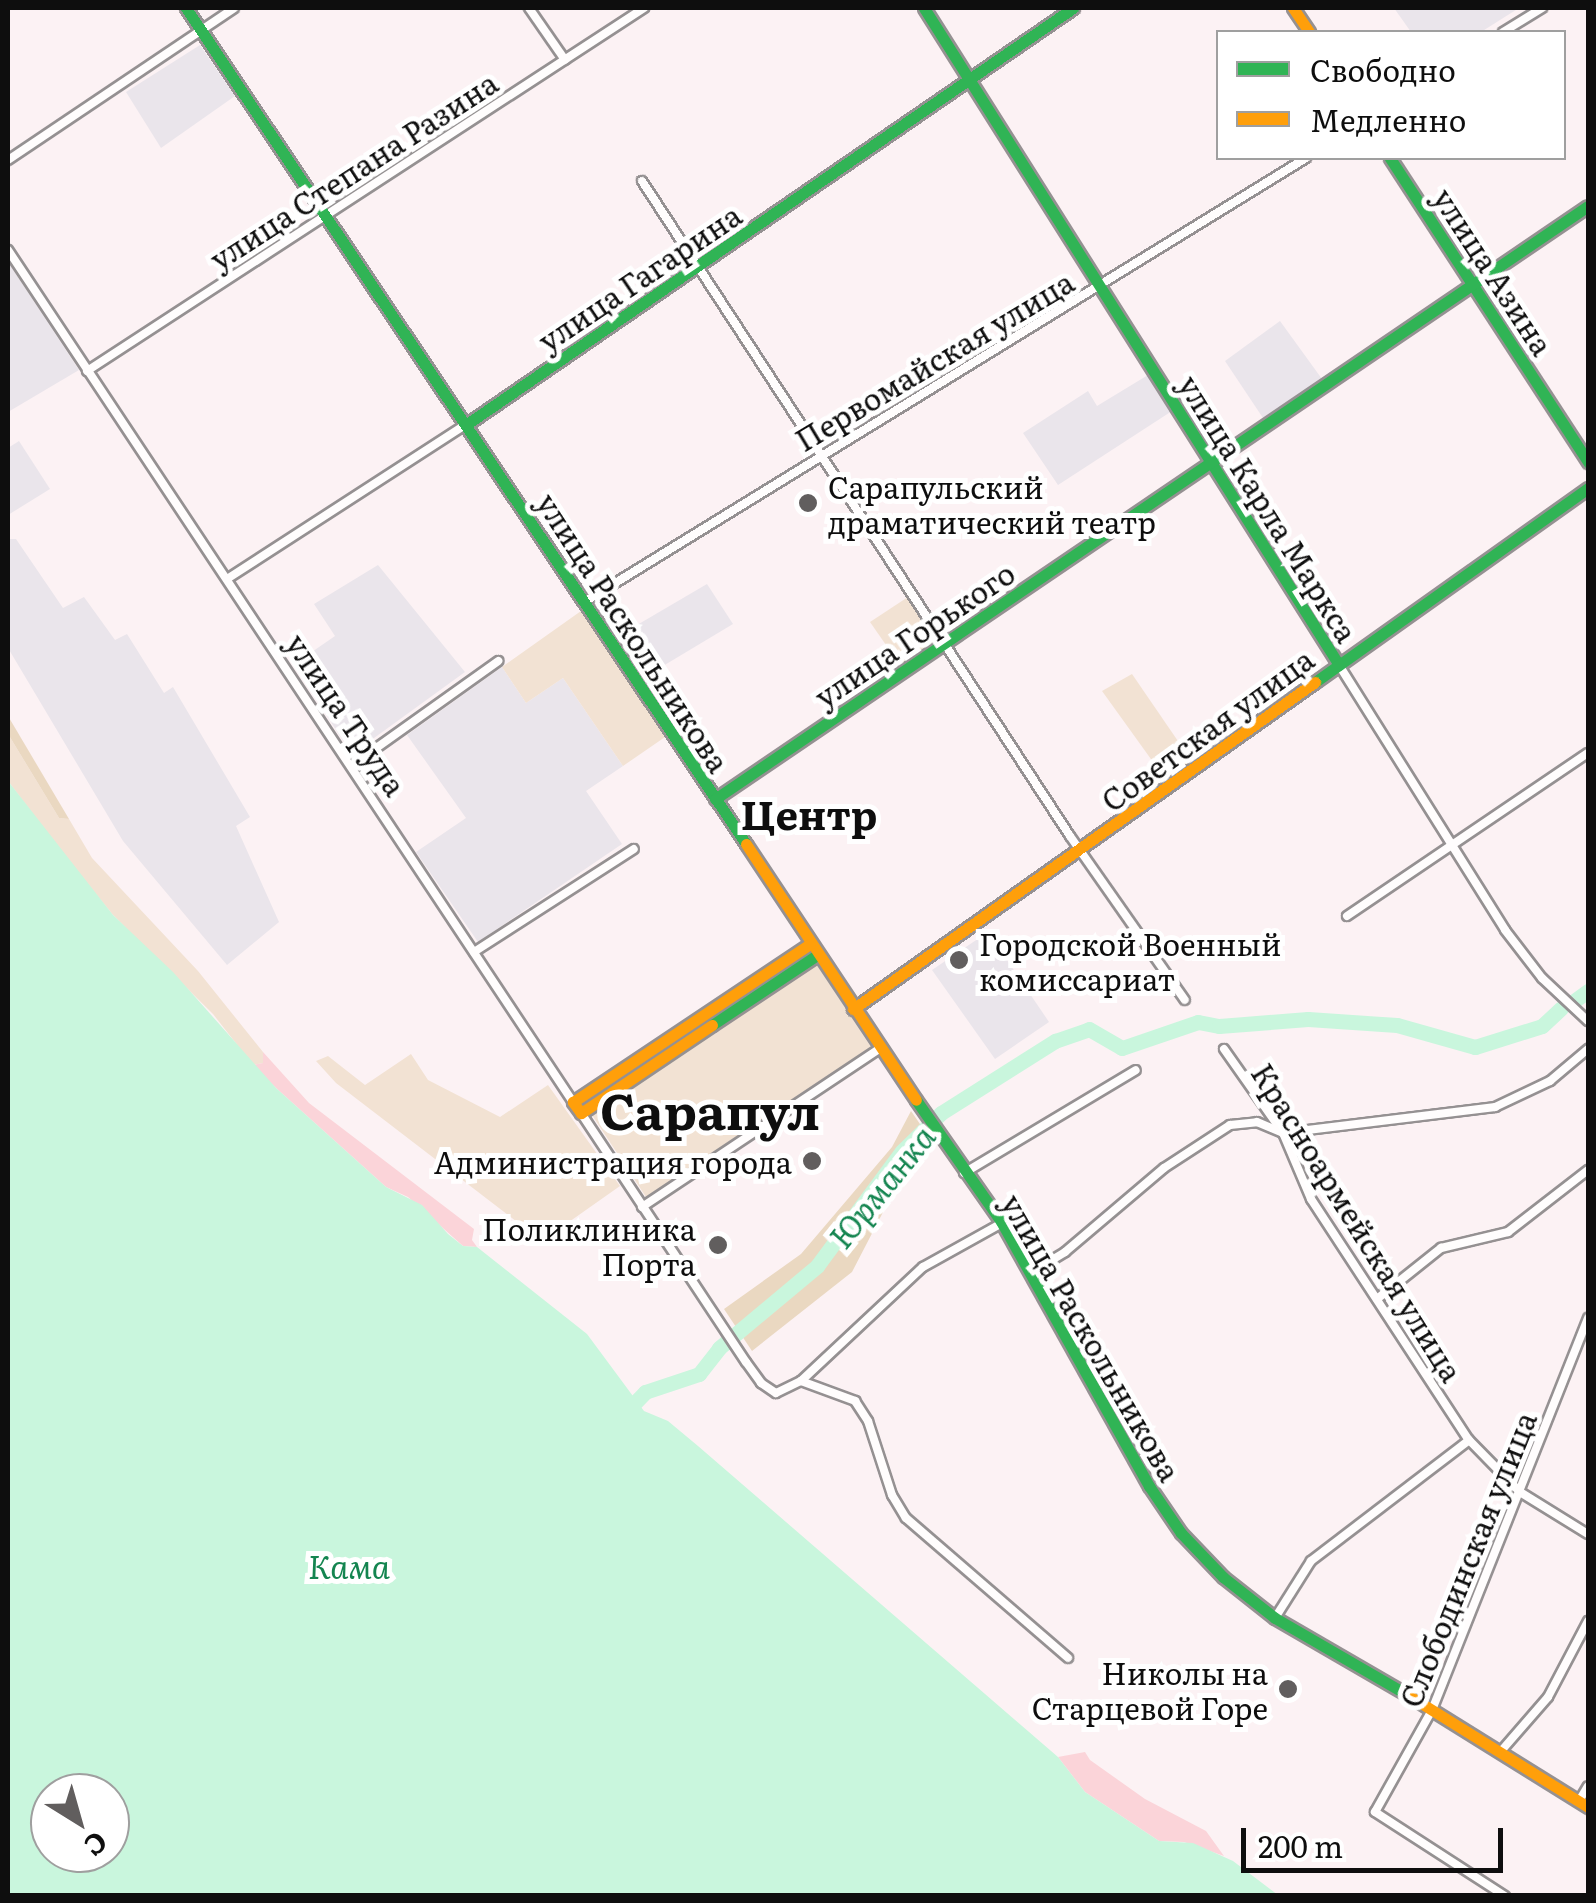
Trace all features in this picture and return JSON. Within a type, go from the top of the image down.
[{"type":"main road","name":"улица Раскольникова","points":[[186,8],[586,601],[904,1085],[1002,1223],[1166,1512],[1223,1577],[1275,1618],[1502,1750],[1584,1804]]},
{"type":"main road","name":"улица Карла Маркса","points":[[924,8],[1339,665]]},
{"type":"main road","name":"улица Гагарина","points":[[467,424],[1074,8]]},
{"type":"main road","points":[[1293,8],[1308,30]]},
{"type":"main road","name":"улица Азина","points":[[1391,160],[1588,462]]},
{"type":"main road","name":"улица Горького","points":[[715,799],[1588,206]]},
{"type":"main road","name":"Советская улица","points":[[854,1009],[1588,488]]},
{"type":"main road","points":[[577,1108],[814,949]]},
{"type":"street","points":[[8,160],[234,8]]},
{"type":"street","points":[[529,8],[565,60]]},
{"type":"street","name":"улица Степана Разина","points":[[87,371],[644,8]]},
{"type":"street","points":[[1506,30],[1542,8]]},
{"type":"street","name":"Первомайская улица","points":[[586,601],[1303,160]]},
{"type":"street","points":[[642,180],[1080,850],[1185,1000]]},
{"type":"street","name":"улица Труда","points":[[8,250],[746,1362],[762,1384],[776,1393],[801,1381]]},
{"type":"street","name":"улица Гагарина","points":[[227,579],[467,424]]},
{"type":"street","points":[[351,766],[498,661]]},
{"type":"street","name":"улица Карла Маркса","points":[[1339,665],[1525,956],[1561,998],[1588,1020]]},
{"type":"street","points":[[1347,916],[1588,753]]},
{"type":"street","points":[[474,952],[634,849]]},
{"type":"street","points":[[642,1207],[880,1048]]},
{"type":"street","points":[[1032,1272],[1065,1252],[1164,1168],[1230,1125],[1257,1122],[1283,1133],[1496,1107],[1550,1081],[1588,1048]]},
{"type":"street","name":"Красноармейская улица","points":[[1224,1049],[1283,1133],[1310,1199],[1469,1440],[1520,1492],[1588,1534]]},
{"type":"street","points":[[961,1169],[1136,1070]]},
{"type":"street","points":[[1377,1299],[1441,1248],[1508,1232],[1588,1170]]},
{"type":"street","points":[[801,1381],[922,1267],[1002,1223]]},
{"type":"street","name":"Слободинская улица","points":[[1505,1896],[1375,1812],[1432,1710],[1588,1318]]},
{"type":"street","points":[[801,1381],[835,1390],[855,1401],[868,1421],[892,1494],[906,1518],[1068,1658]]},
{"type":"street","points":[[1275,1618],[1311,1561],[1469,1440]]},
{"type":"street","points":[[1502,1750],[1548,1696],[1588,1621]]},
{"type":"street","points":[[1584,1804],[1588,1786]]},
{"type":"shaded area","points":[[1394,8],[1519,8],[1484,30],[1410,30]]},
{"type":"shaded area","points":[[200,45],[235,96],[161,148],[126,92]]},
{"type":"shaded area","points":[[8,262],[79,370],[8,412]]},
{"type":"shaded area","points":[[1280,321],[1322,379],[1263,418],[1225,361]]},
{"type":"shaded area","points":[[1148,375],[1172,411],[1058,485],[1023,433],[1088,391],[1097,406]]},
{"type":"shaded area","points":[[19,441],[50,489],[8,515],[8,448]]},
{"type":"shaded area","points":[[8,539],[16,539],[63,608],[84,597],[115,640],[127,634],[164,693],[173,687],[250,817],[236,826],[279,922],[227,965],[123,841],[8,648]]},
{"type":"shaded area","points":[[378,565],[465,672],[352,754],[293,665],[335,636],[314,604]]},
{"type":"shaded area","points":[[707,584],[733,624],[648,675],[620,635]]},
{"type":"shaded area","points":[[908,597],[936,644],[902,668],[870,622]]},
{"type":"shaded area","points":[[581,611],[668,735],[623,766],[563,678],[526,703],[502,667]]},
{"type":"shaded area","points":[[502,667],[526,703],[563,678],[623,766],[586,791],[622,844],[478,942],[416,852],[466,818],[407,735]]},
{"type":"shaded area","points":[[1132,674],[1193,763],[1166,780],[1102,691]]},
{"type":"shaded area","points":[[8,716],[69,819],[59,818],[8,734]]},
{"type":"shaded area","points":[[8,734],[59,818],[69,819],[92,858],[198,971],[263,1052],[263,1063],[253,1065],[213,1014],[113,915],[61,851],[8,781]]},
{"type":"shaded area","points":[[988,932],[1049,1022],[995,1059],[932,970]]},
{"type":"shaded area","points":[[815,962],[871,1047],[646,1197],[590,1112]]},
{"type":"shaded area","points":[[411,1054],[428,1080],[500,1117],[548,1085],[620,1186],[542,1241],[336,1083],[316,1061],[328,1056],[365,1085]]},
{"type":"shaded area","points":[[911,1111],[931,1140],[895,1189],[852,1272],[752,1351],[724,1309],[801,1254],[892,1147]]},
{"type":"sand","points":[[263,1052],[309,1103],[474,1229],[472,1240],[477,1247],[463,1246],[408,1197],[386,1187],[276,1088],[253,1065],[263,1063]]},
{"type":"sand","points":[[1085,1752],[1090,1760],[1145,1799],[1206,1831],[1224,1856],[1184,1842],[1159,1841],[1085,1792],[1058,1757]]},
{"type":"water","name":"Кама","points":[[8,781],[113,915],[173,972],[276,1088],[386,1187],[422,1205],[463,1246],[477,1247],[587,1334],[644,1411],[668,1421],[698,1446],[1058,1757],[1085,1792],[1159,1841],[1193,1843],[1233,1861],[1278,1895],[8,1895]]},
{"type":"waterway","name":"Юрманка","points":[[1574,1001],[1588,991]]},
{"type":"waterway","name":"Юрманка","points":[[623,1415],[645,1392],[699,1374],[719,1348],[817,1266],[902,1151],[941,1113],[1055,1041],[1089,1029],[1122,1048],[1198,1022],[1219,1026],[1308,1019],[1397,1025],[1475,1047],[1542,1026],[1561,1008]]},
{"type":"traffic: fast","points":[[186,8],[746,844]]},
{"type":"traffic: fast","points":[[924,8],[1339,665]]},
{"type":"traffic: fast","points":[[467,424],[1073,8]]},
{"type":"traffic: fast","points":[[1391,160],[1588,462]]},
{"type":"traffic: fast","points":[[715,799],[1588,206]]},
{"type":"traffic: fast","points":[[1315,682],[1588,488]]},
{"type":"traffic: fast","points":[[712,1025],[817,955]]},
{"type":"traffic: fast","points":[[916,1100],[1002,1223],[1149,1486],[1181,1533],[1223,1577],[1275,1618],[1408,1695]]},
{"type":"traffic: slow","points":[[1293,8],[1308,30]]},
{"type":"traffic: slow","points":[[853,1009],[1315,682]]},
{"type":"traffic: slow","points":[[746,844],[916,1100]]},
{"type":"traffic: slow","points":[[712,1025],[581,1113],[573,1102],[810,944]]},
{"type":"traffic: slow","points":[[1408,1695],[1588,1807]]},
{"type":"place","name":"Сарапульский драматический театр","points":[[808,503]]},
{"type":"place","name":"Городской Военный комиссариат","points":[[959,960]]},
{"type":"place","name":"Администрация города","points":[[812,1161]]},
{"type":"place","name":"Поликлиника Порта","points":[[718,1245]]},
{"type":"place","name":"Николы на Старцевой Горе","points":[[1288,1689]]},
{"type":"district","name":"Центр","points":[[809,813]]},
{"type":"district","name":"Сарапул","points":[[710,1109]]}]
